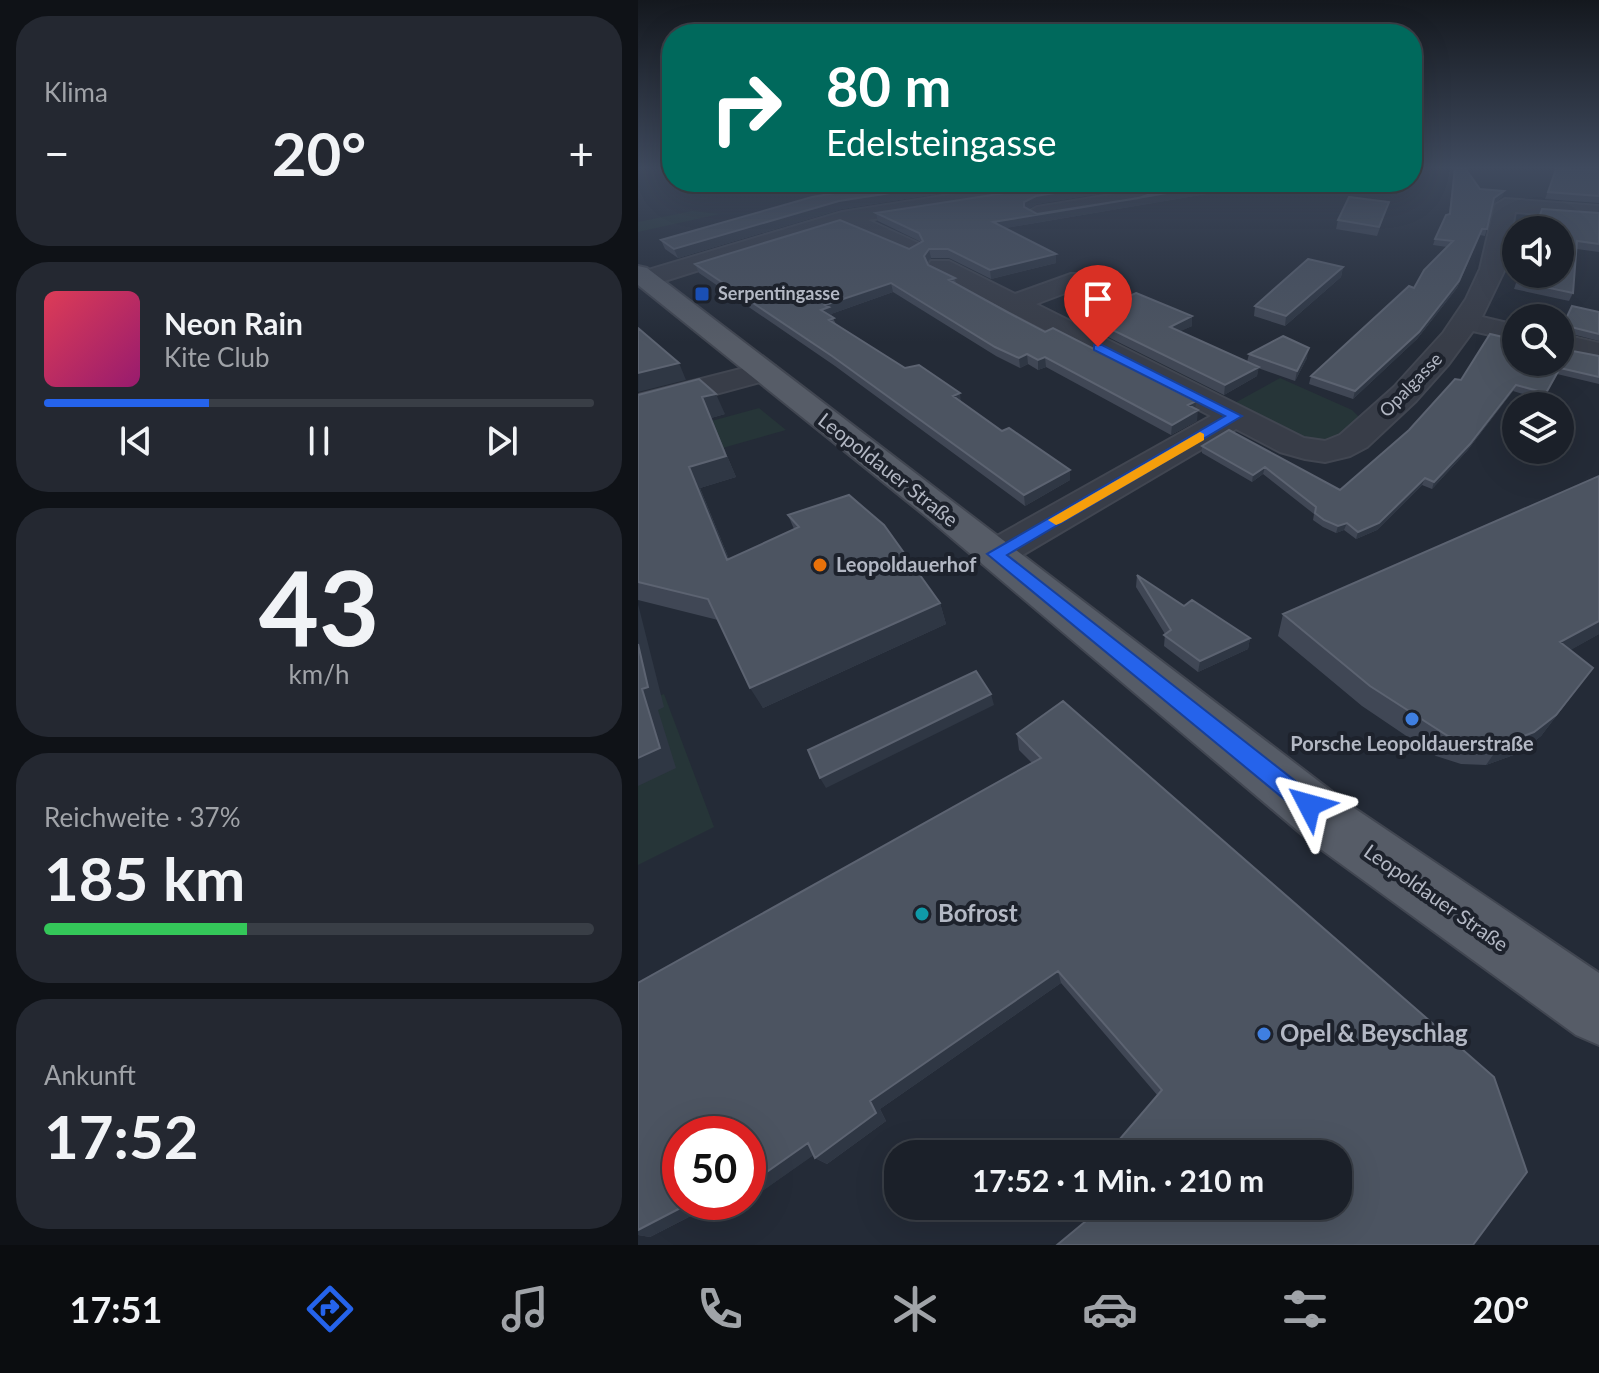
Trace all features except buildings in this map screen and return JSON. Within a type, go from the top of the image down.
[{"type":"main road","name":"Leopoldauer Straße","points":[[642,276],[1341,831],[1599,1012]]},
{"type":"street","points":[[642,276],[814,226]]},
{"type":"street","points":[[894,226],[913,229]]},
{"type":"street","points":[[894,226],[913,229],[917,226]]},
{"type":"street","name":"Opalgasse","points":[[940,266],[1310,452],[1346,446],[1382,416],[1448,347],[1466,321],[1492,270],[1503,226]]},
{"type":"street","points":[[1014,305],[1080,279]]},
{"type":"street","points":[[1466,321],[1502,330]]},
{"type":"street","points":[[1574,346],[1599,352]]},
{"type":"street","points":[[638,405],[764,372]]},
{"type":"street","points":[[995,554],[1235,416]]},
{"type":"shaded area","points":[[638,226],[665,226],[638,232]]},
{"type":"shaded area","points":[[1280,378],[1352,410],[1362,420],[1337,440],[1307,441],[1231,405]]},
{"type":"shaded area","points":[[759,408],[786,430],[638,472],[638,441]]},
{"type":"shaded area","points":[[664,694],[714,827],[638,865],[638,704]]},
{"type":"slow traffic","points":[[1056,520],[1200,437]]},
{"type":"place","name":"Serpentingasse","points":[[702,294]]},
{"type":"place","name":"Leopoldauerhof","points":[[820,565]]},
{"type":"place","name":"Porsche Leopoldauerstraße","points":[[1412,719]]},
{"type":"place","name":"Bofrost","points":[[922,914]]},
{"type":"place","name":"Opel & Beyschlag","points":[[1264,1034]]},
{"type":"route","points":[[1098,347],[1235,416],[995,554],[1309,805]]}]
